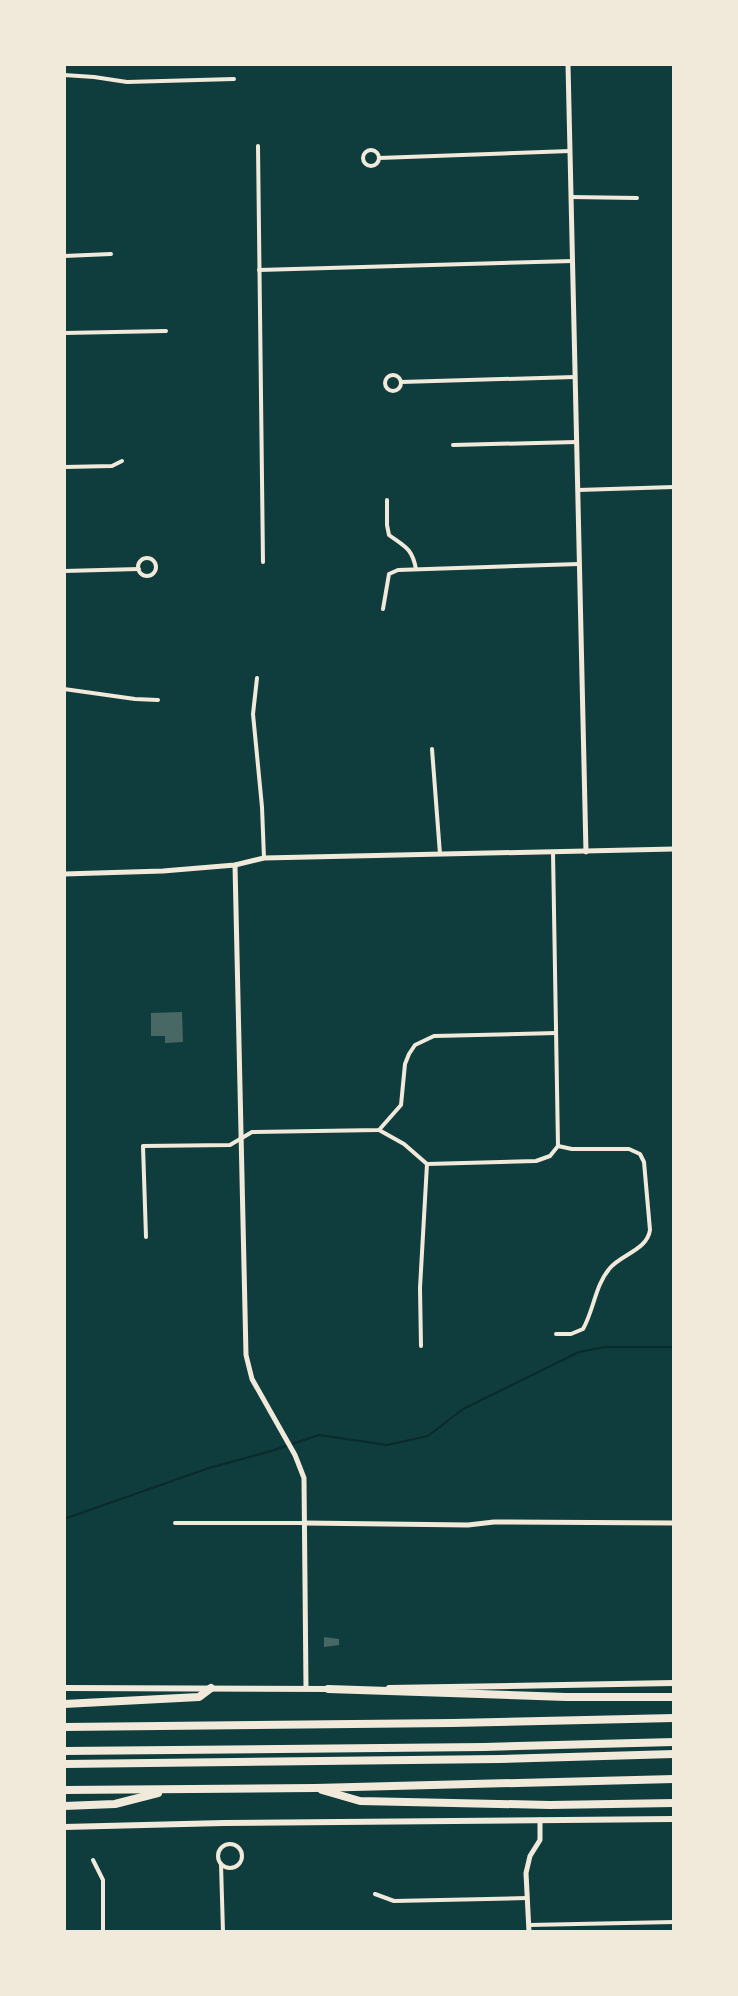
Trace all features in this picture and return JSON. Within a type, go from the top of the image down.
[{"type":"highway","points":[[64,1704],[199,1697],[211,1688]]},
{"type":"highway","points":[[328,1689],[566,1697],[674,1697]]},
{"type":"highway","points":[[64,1727],[397,1724],[674,1718]]},
{"type":"highway","points":[[64,1751],[484,1747],[674,1742]]},
{"type":"highway","points":[[64,1764],[500,1759],[674,1754]]},
{"type":"highway","points":[[64,1790],[315,1788],[674,1779]]},
{"type":"highway","points":[[315,1788],[360,1801],[538,1805],[674,1803]]},
{"type":"highway","points":[[64,1806],[115,1804],[168,1790]]},
{"type":"main road","points":[[64,1689],[328,1689],[674,1683]]},
{"type":"main road","points":[[64,1827],[224,1822],[674,1819]]},
{"type":"street","points":[[568,64],[586,852]]},
{"type":"street","points":[[64,75],[127,82],[234,79]]},
{"type":"street","points":[[258,146],[263,562]]},
{"type":"street","points":[[370,150],[377,153],[378,158],[375,164],[371,165],[364,162],[363,157],[365,152],[370,150]]},
{"type":"street","points":[[378,158],[570,151]]},
{"type":"street","points":[[572,197],[637,198]]},
{"type":"street","points":[[64,256],[111,254]]},
{"type":"street","points":[[259,270],[573,261]]},
{"type":"street","points":[[64,333],[166,331]]},
{"type":"street","points":[[391,375],[396,375],[401,382],[399,389],[394,391],[387,389],[385,384],[386,378],[391,375]]},
{"type":"street","points":[[401,382],[575,377]]},
{"type":"street","points":[[453,445],[577,442]]},
{"type":"street","points":[[64,467],[112,466],[122,461]]},
{"type":"street","points":[[578,490],[674,487]]},
{"type":"street","points":[[387,500],[387,525],[390,535],[408,547],[414,557],[416,569]]},
{"type":"street","points":[[147,558],[153,560],[156,565],[154,573],[149,576],[141,574],[139,568],[142,560],[147,558]]},
{"type":"street","points":[[382,609],[389,574],[398,570],[579,564]]},
{"type":"street","points":[[64,571],[139,568]]},
{"type":"street","points":[[257,678],[253,714],[262,807],[264,858]]},
{"type":"street","points":[[64,689],[158,700]]},
{"type":"street","points":[[432,749],[440,854]]},
{"type":"street","points":[[64,874],[235,865],[264,858],[674,849]]},
{"type":"street","points":[[146,1237],[143,1146],[230,1145],[252,1132],[379,1130],[404,1144],[427,1164],[536,1161],[550,1156],[558,1146],[553,852]]},
{"type":"street","points":[[235,865],[246,1355],[252,1379],[295,1455],[304,1478],[306,1688]]},
{"type":"street","points":[[379,1130],[402,1105],[405,1064],[415,1045],[424,1040],[434,1036],[556,1033]]},
{"type":"street","points":[[556,1334],[571,1334],[583,1329],[602,1279],[608,1270],[616,1261],[643,1245],[650,1230],[644,1162],[640,1154],[628,1149],[572,1149],[558,1146]]},
{"type":"street","points":[[421,1346],[420,1288],[427,1164]]},
{"type":"street","points":[[175,1523],[480,1525],[494,1522],[674,1522]]},
{"type":"street","points":[[540,1820],[540,1840],[530,1856],[526,1873],[529,1928],[674,1922]]},
{"type":"street","points":[[221,1863],[228,1867],[235,1866],[242,1857],[241,1850],[235,1845],[224,1846],[218,1856],[221,1863],[223,1932]]},
{"type":"street","points":[[93,1860],[103,1880],[102,1932]]},
{"type":"street","points":[[375,1893],[394,1901],[527,1898]]},
{"type":"building","points":[[182,1012],[183,1042],[165,1043],[165,1036],[151,1036],[151,1013]]},
{"type":"building","points":[[324,1637],[339,1639],[339,1645],[324,1647]]},
{"type":"waterway","points":[[64,1519],[209,1468],[319,1435],[387,1445],[428,1436],[463,1409],[579,1352],[605,1347],[674,1347]]}]
